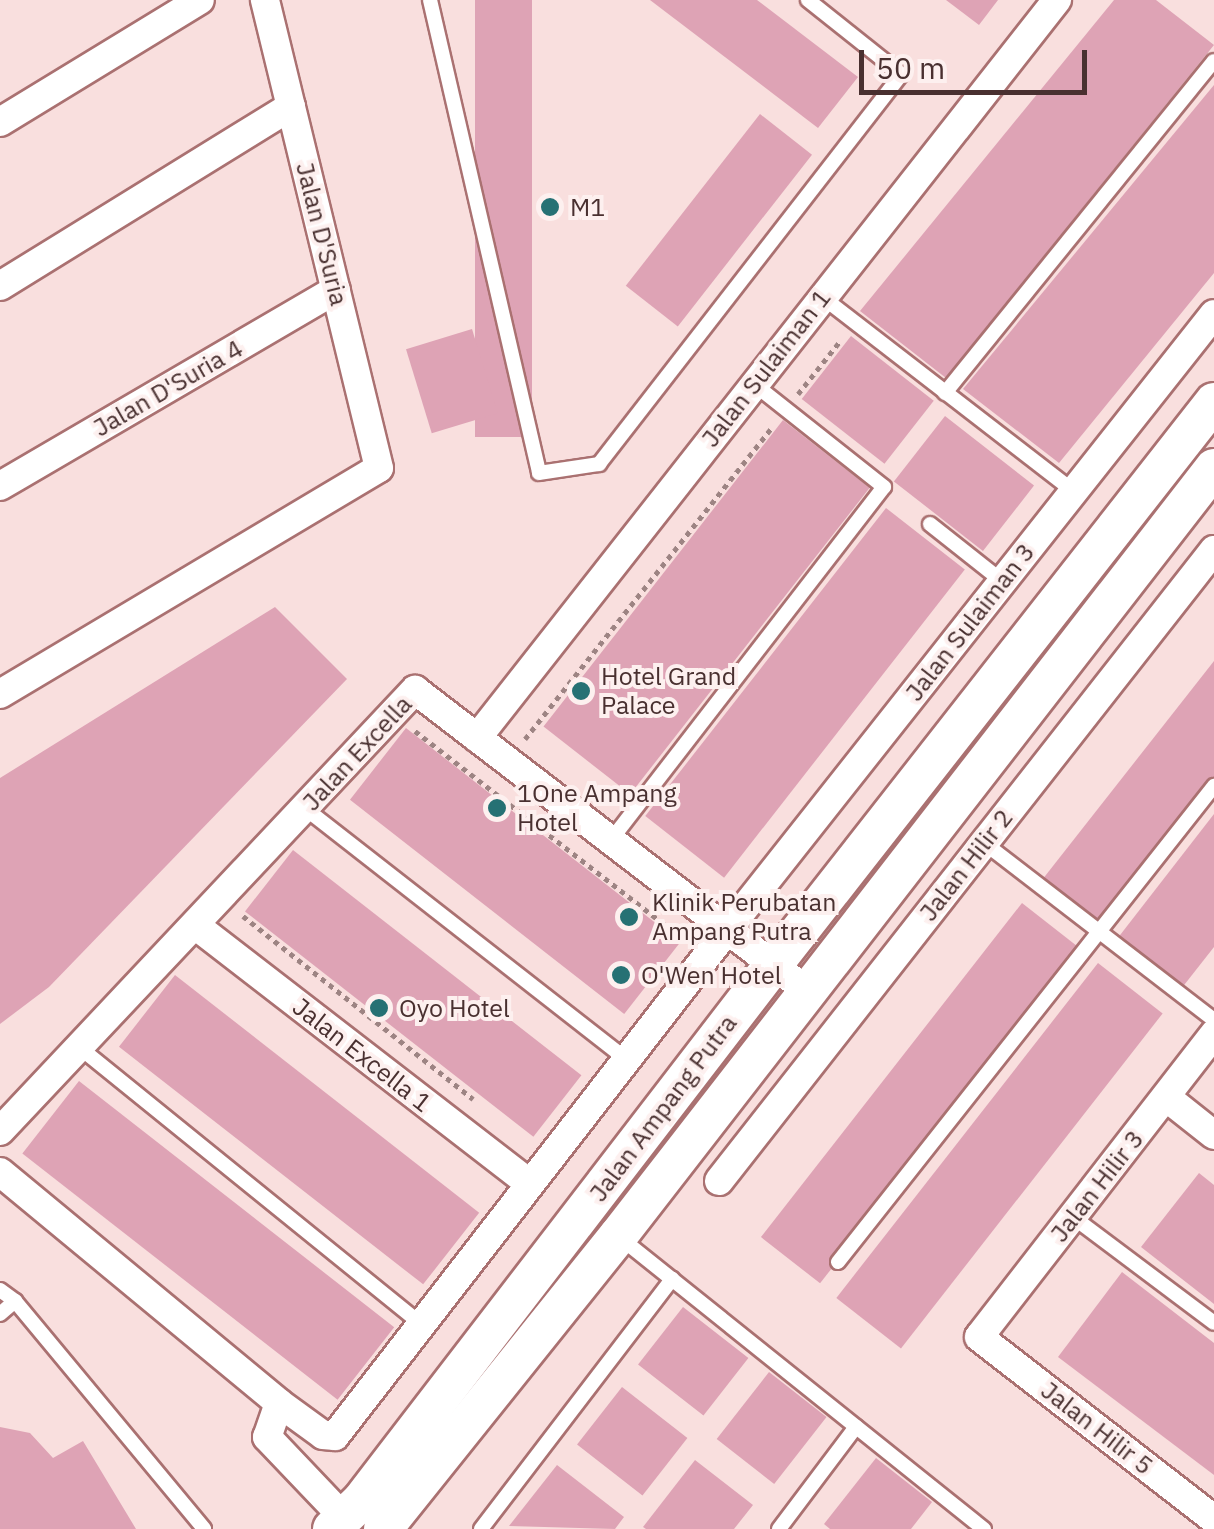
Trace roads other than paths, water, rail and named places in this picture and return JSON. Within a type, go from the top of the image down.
[{"type":"street","points":[[0,122],[200,0]]},
{"type":"street","name":"Jalan D'Suria","points":[[0,694],[379,468],[266,0]]},
{"type":"street","name":"Jalan Sulaiman 1","points":[[477,738],[1057,0]]},
{"type":"street","points":[[0,286],[291,106]]},
{"type":"street","name":"Jalan D'Suria 4","points":[[0,486],[336,290]]},
{"type":"street","name":"Jalan Sulaiman 3","points":[[279,1402],[323,1435],[336,1436],[727,930],[1214,314]]},
{"type":"street","name":"Jalan Ampang Putra","points":[[338,1524],[1214,402]]},
{"type":"street","name":"Jalan Ampang Putra","points":[[390,1527],[1214,468]]},
{"type":"street","name":"Jalan Hilir 2","points":[[720,1181],[1214,550]]},
{"type":"street","name":"Jalan Excella","points":[[0,1131],[306,810],[414,690],[808,992]]},
{"type":"street","name":"Jalan Excella 1","points":[[194,925],[530,1184]]},
{"type":"street","name":"Jalan Hilir 3","points":[[979,1337],[1213,1035]]},
{"type":"street","points":[[1166,1097],[1214,1134]]},
{"type":"street","points":[[0,1172],[279,1402],[267,1437],[338,1524]]},
{"type":"street","name":"Jalan Hilir 5","points":[[979,1337],[1214,1520]]},
{"type":"street","points":[[1209,1529],[1214,1520]]},
{"type":"lane","points":[[430,0],[539,473],[599,464],[901,74],[808,0]]},
{"type":"lane","points":[[945,392],[1214,61]]},
{"type":"lane","points":[[822,296],[1073,491]]},
{"type":"lane","points":[[611,840],[884,487],[753,384]]},
{"type":"lane","points":[[930,524],[1002,581]]},
{"type":"lane","points":[[838,1262],[1214,786]]},
{"type":"lane","points":[[306,810],[627,1060]]},
{"type":"lane","points":[[984,842],[1099,931],[1213,1035]]},
{"type":"lane","points":[[79,1047],[420,1324]]},
{"type":"lane","points":[[1073,1216],[1214,1323]]},
{"type":"lane","points":[[618,1236],[984,1529]]},
{"type":"lane","points":[[481,1529],[672,1279]]},
{"type":"lane","points":[[0,1290],[204,1529]]},
{"type":"lane","points":[[0,1314],[14,1302]]},
{"type":"lane","points":[[780,1529],[856,1427]]},
{"type":"place","name":"M1","points":[[550,207]]},
{"type":"place","name":"Hotel Grand Palace","points":[[581,691]]},
{"type":"place","name":"1One Ampang Hotel","points":[[497,808]]},
{"type":"place","name":"Klinik Perubatan Ampang Putra","points":[[629,917]]},
{"type":"place","name":"O'Wen Hotel","points":[[621,975]]},
{"type":"place","name":"Oyo Hotel","points":[[379,1008]]}]
